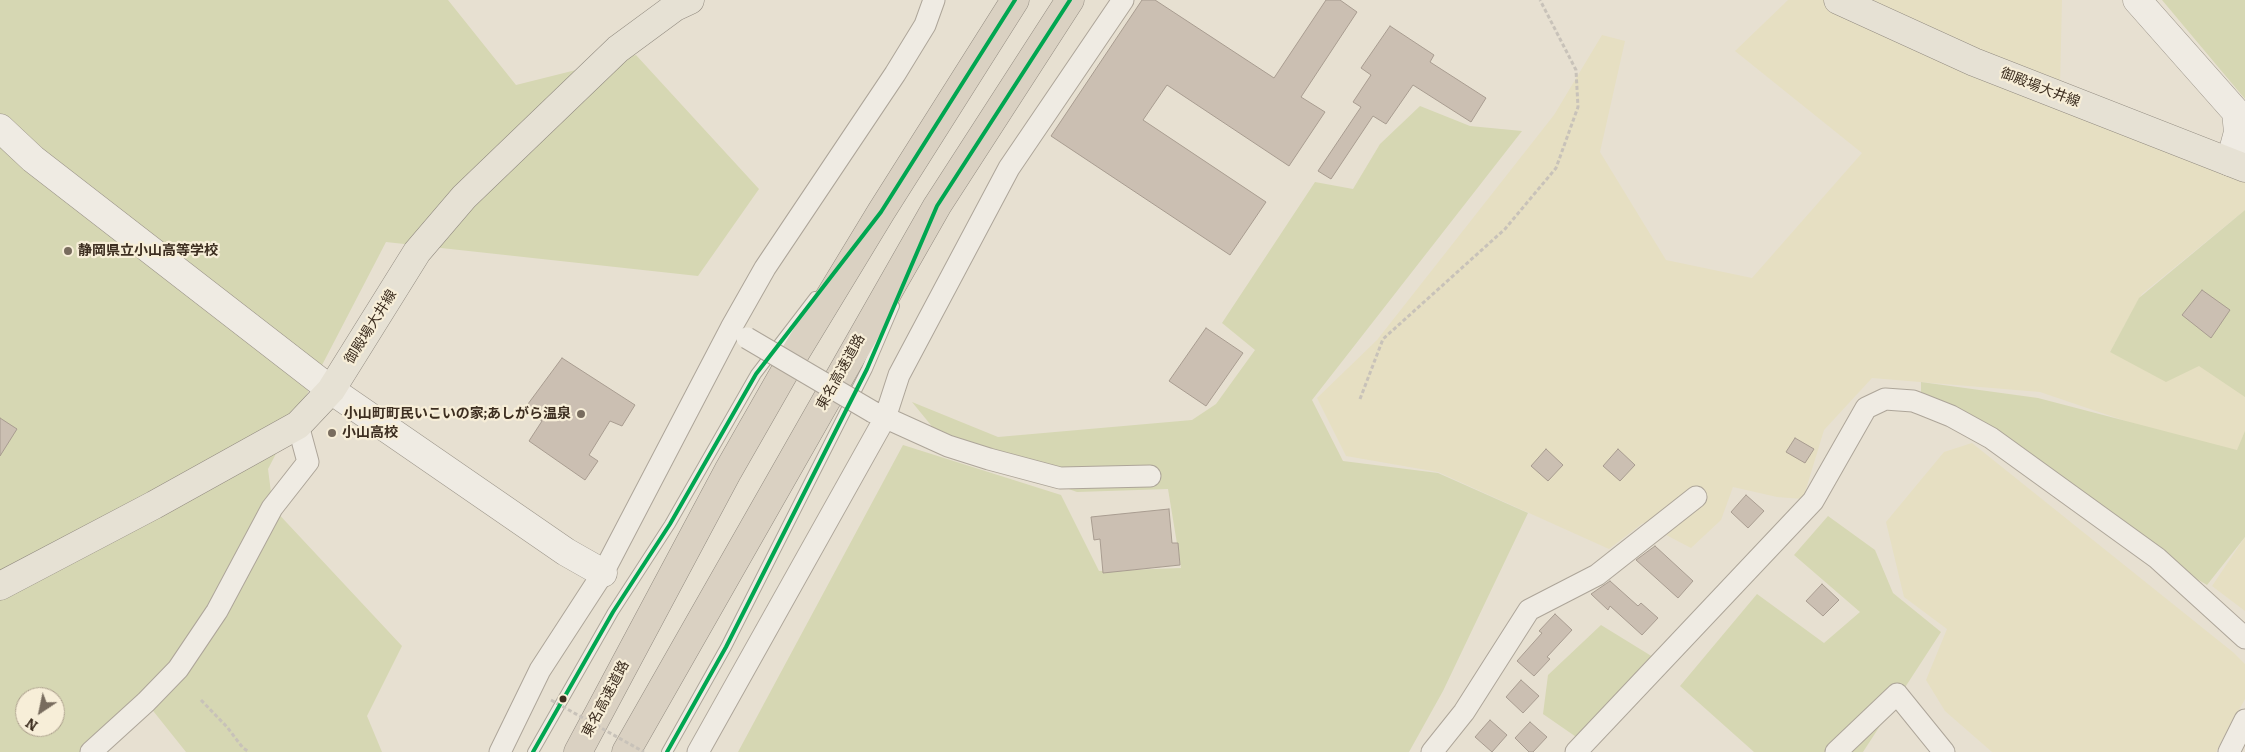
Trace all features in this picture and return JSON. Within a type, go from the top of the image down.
[{"type":"highway","name":"東名高速道路","points":[[578,752],[728,471],[796,352],[881,212],[1015,0]]},
{"type":"highway","name":"東名高速道路","points":[[626,752],[937,206],[1070,0]]},
{"type":"main road","name":"御殿場大井線","points":[[0,586],[154,506],[298,425],[331,390],[417,252],[464,197],[618,49],[675,7],[690,0]]},
{"type":"main road","name":"御殿場大井線","points":[[1838,0],[1974,62],[2237,165]]},
{"type":"street","points":[[500,752],[540,670],[602,573],[739,333],[765,268],[895,74],[925,25],[934,0]]},
{"type":"street","points":[[698,752],[1009,168],[1123,0]]},
{"type":"street","points":[[2137,0],[2236,112],[2238,132],[2237,165]]},
{"type":"street","points":[[0,128],[33,159],[331,390],[566,552],[602,573]]},
{"type":"street","points":[[739,333],[879,415],[948,446],[1060,478],[1150,476]]},
{"type":"street","points":[[1576,752],[1813,501],[1866,408],[1884,399],[1913,401],[1951,416],[1991,438],[2157,558],[2245,638]]},
{"type":"street","points":[[91,752],[146,702],[178,669],[217,611],[272,508],[308,462],[298,425]]},
{"type":"street","points":[[1432,752],[1464,712],[1529,610],[1596,575],[1696,497]]},
{"type":"street","points":[[1836,752],[1897,694],[1944,752]]},
{"type":"street","points":[[2229,752],[2245,720]]},
{"type":"lane","points":[[666,752],[726,647],[867,369],[937,206]]},
{"type":"lane","points":[[533,752],[613,612],[670,524],[756,374],[881,212]]},
{"type":"path","points":[[1360,399],[1383,340],[1505,229],[1556,168],[1578,107],[1576,70],[1540,0]]},
{"type":"path","points":[[201,700],[227,727],[243,748],[250,752]]},
{"type":"path","points":[[551,700],[644,752]]},
{"type":"shaded area","points":[[1788,0],[2062,0],[2060,86],[2245,180],[2245,210],[2142,294],[2110,352],[2204,363],[2245,396],[2245,451],[2196,445],[2040,392],[1872,378],[1824,430],[1803,499],[1777,497],[1733,487],[1721,520],[1691,548],[1643,523],[1609,549],[1438,472],[1346,456],[1317,398],[1377,340],[1554,115],[1602,35],[1625,41],[1600,152],[1666,260],[1752,278],[1862,153],[1735,51]]},
{"type":"shaded area","points":[[1972,443],[2234,653],[2245,664],[2245,699],[2216,752],[1992,752],[1945,711],[1926,680],[1947,629],[1904,597],[1886,522],[1944,452]]},
{"type":"shaded area","points":[[2245,537],[2245,611],[2212,586]]},
{"type":"green space","points":[[0,0],[448,0],[516,85],[636,55],[759,189],[698,276],[386,242],[268,469],[273,508],[402,646],[367,716],[382,752],[186,752],[146,702],[103,752],[0,752]]},
{"type":"green space","points":[[2162,0],[2245,0],[2245,99]]},
{"type":"green space","points":[[1420,106],[1470,126],[1522,131],[1312,400],[1343,461],[1438,473],[1528,513],[1443,691],[1409,752],[738,752],[903,445],[1061,495],[1099,571],[1181,568],[1168,489],[1077,492],[948,446],[912,402],[998,437],[1192,420],[1216,404],[1255,350],[1222,323],[1315,182],[1353,189],[1380,144]]},
{"type":"green space","points":[[2245,210],[2245,397],[2199,366],[2166,382],[2110,352],[2139,298]]},
{"type":"green space","points":[[1921,382],[2038,398],[2237,450],[2245,431],[2245,537],[2207,585],[2137,544],[1921,404]]},
{"type":"green space","points":[[1828,516],[1875,550],[1893,593],[1941,632],[1863,752],[1754,752],[1680,686],[1757,594],[1824,643],[1860,612],[1794,555]]},
{"type":"green space","points":[[1601,625],[1653,657],[1582,741],[1543,714],[1548,675]]},
{"type":"building","points":[[1142,0],[1155,0],[1274,78],[1326,0],[1340,0],[1357,12],[1301,97],[1325,112],[1289,166],[1167,85],[1143,120],[1266,202],[1230,255],[1051,136]]},
{"type":"building","points":[[1390,26],[1434,55],[1430,62],[1486,98],[1471,122],[1413,85],[1386,124],[1373,116],[1331,179],[1318,171],[1361,107],[1353,102],[1371,75],[1361,68]]},
{"type":"building","points":[[2202,290],[2230,310],[2211,338],[2182,315]]},
{"type":"building","points":[[1206,328],[1243,353],[1206,406],[1169,381]]},
{"type":"building","name":"小山町町民いこいの家;あしがら温泉","points":[[562,358],[635,405],[622,426],[610,421],[589,455],[598,461],[585,480],[529,441],[542,421],[525,408]]},
{"type":"building","points":[[0,418],[17,429],[0,456]]},
{"type":"building","points":[[1795,438],[1814,449],[1805,463],[1786,452]]},
{"type":"building","points":[[1546,449],[1563,465],[1548,481],[1531,466]]},
{"type":"building","points":[[1618,449],[1635,465],[1620,481],[1603,466]]},
{"type":"building","points":[[1746,495],[1764,511],[1748,528],[1731,512]]},
{"type":"building","points":[[1169,509],[1172,543],[1178,543],[1180,565],[1103,573],[1100,539],[1094,540],[1091,517]]},
{"type":"building","points":[[1655,546],[1693,581],[1678,598],[1636,560]]},
{"type":"building","points":[[1610,581],[1638,606],[1641,603],[1658,618],[1642,635],[1610,606],[1608,610],[1591,594]]},
{"type":"building","points":[[1822,584],[1839,600],[1823,616],[1806,601]]},
{"type":"building","points":[[1555,614],[1572,630],[1547,657],[1550,659],[1534,676],[1517,661],[1542,633],[1539,631]]},
{"type":"building","points":[[1521,680],[1539,696],[1523,713],[1506,697]]},
{"type":"building","points":[[1490,720],[1507,735],[1492,752],[1475,737]]},
{"type":"building","points":[[1530,722],[1547,737],[1533,752],[1529,752],[1515,738]]},
{"type":"transit line","points":[[533,752],[613,612],[670,524],[756,374],[881,212],[1015,0]]},
{"type":"transit line","points":[[667,752],[726,647],[867,369],[937,206],[1070,0]]},
{"type":"place","name":"静岡県立小山高等学校","points":[[68,251]]},
{"type":"place","name":"小山町町民いこいの家;あしがら温泉","points":[[581,414]]},
{"type":"place","name":"小山高校","points":[[332,433]]}]
